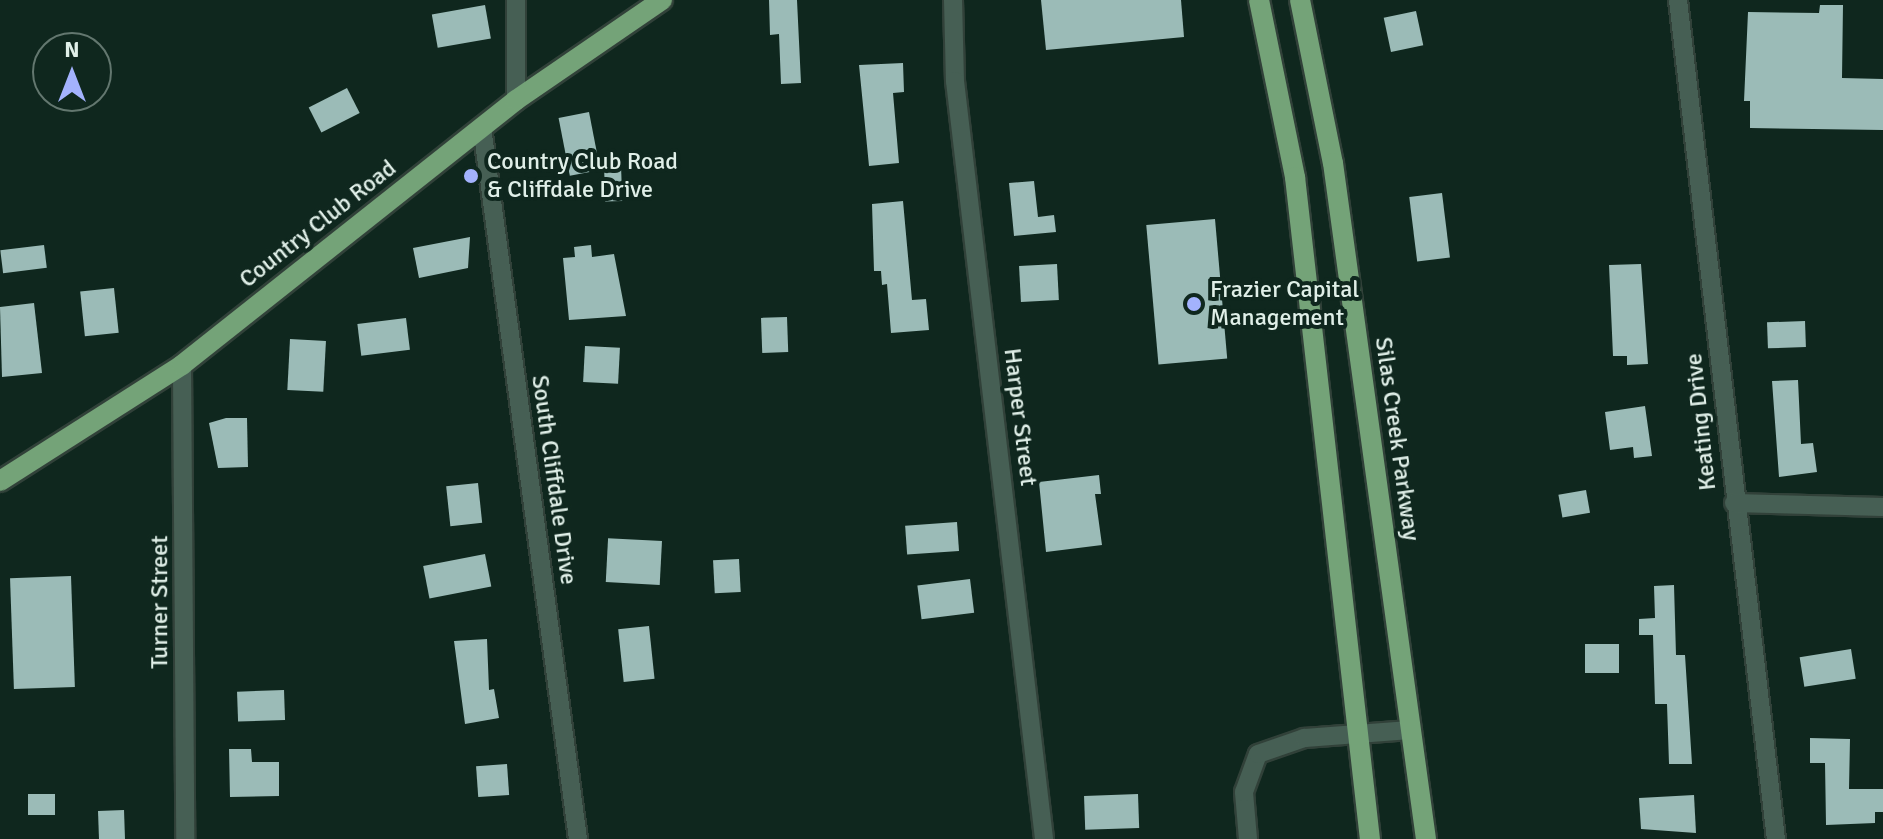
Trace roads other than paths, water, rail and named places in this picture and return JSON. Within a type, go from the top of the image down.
[{"type":"main road","name":"Country Club Road","points":[[0,481],[182,365],[516,100],[662,0]]},
{"type":"main road","points":[[1259,0],[1295,177],[1370,839]]},
{"type":"main road","name":"Silas Creek Parkway","points":[[1300,0],[1333,163],[1426,839]]},
{"type":"street","points":[[516,0],[516,100]]},
{"type":"street","name":"Harper Street","points":[[953,0],[955,81],[1044,839]]},
{"type":"street","name":"Keating Drive","points":[[1678,0],[1734,503],[1776,839]]},
{"type":"street","name":"South Cliffdale Drive","points":[[482,127],[578,839]]},
{"type":"street","name":"Turner Street","points":[[182,365],[185,839]]},
{"type":"street","points":[[1734,503],[1883,507]]},
{"type":"street","points":[[1248,839],[1244,792],[1258,754],[1304,738],[1358,737],[1411,730]]},
{"type":"place","name":"Country Club Road & Cliffdale Drive","points":[[471,176]]},
{"type":"place","name":"Frazier Capital Management","points":[[1194,304]]}]
